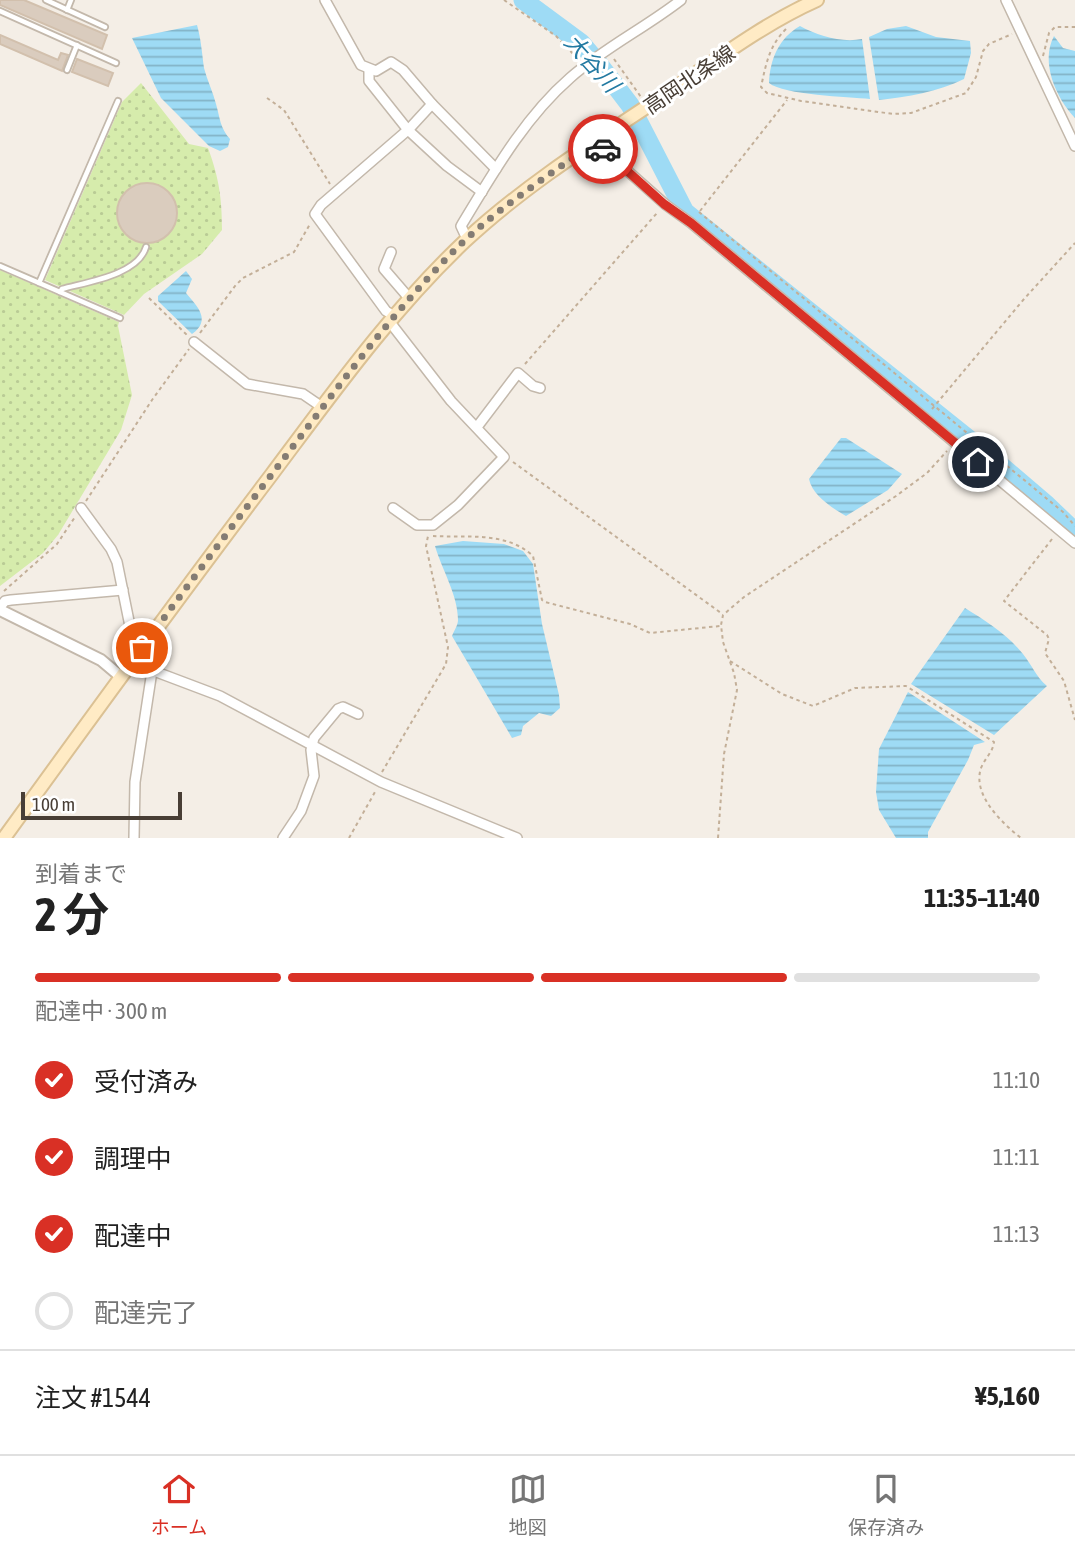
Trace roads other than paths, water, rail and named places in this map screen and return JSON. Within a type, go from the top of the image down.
[{"type":"main road","name":"高岡北条線","points":[[4,838],[130,662],[322,407],[409,298],[467,239],[530,188],[646,107],[794,11],[817,0]]},
{"type":"street","points":[[325,0],[361,65],[376,71],[391,62],[403,69],[432,104],[496,169]]},
{"type":"street","points":[[467,239],[461,226],[522,131],[583,67],[681,0]]},
{"type":"street","points":[[1006,0],[1075,146]]},
{"type":"street","points":[[369,69],[369,81],[408,130],[447,166],[482,191]]},
{"type":"street","points":[[393,508],[417,525],[433,525],[458,505],[503,457],[452,401],[315,214],[335,192],[408,130],[432,104]]},
{"type":"street","points":[[595,142],[664,204],[691,223],[1075,543]]},
{"type":"street","points":[[391,252],[386,259],[384,270],[409,298]]},
{"type":"street","points":[[194,342],[247,384],[303,394],[322,407]]},
{"type":"street","points":[[477,427],[518,373],[533,386],[540,388]]},
{"type":"street","points":[[81,508],[111,549],[117,562],[133,641],[142,648]]},
{"type":"street","points":[[120,676],[100,660],[0,609],[5,601],[11,600],[123,590]]},
{"type":"street","points":[[130,662],[220,696],[379,781],[511,837]]},
{"type":"street","points":[[134,838],[136,768],[152,671]]},
{"type":"street","points":[[283,838],[301,811],[314,776],[311,750],[314,738],[338,709],[343,707],[358,714]]},
{"type":"lane","points":[[46,0],[105,27]]},
{"type":"lane","points":[[67,10],[71,0]]},
{"type":"lane","points":[[0,11],[116,63]]},
{"type":"lane","points":[[66,70],[76,45]]},
{"type":"lane","points":[[38,283],[118,101]]},
{"type":"lane","points":[[60,292],[62,289],[125,270],[139,261],[146,247]]},
{"type":"lane","points":[[0,266],[120,318]]},
{"type":"water","points":[[197,25],[205,72],[222,127],[230,139],[228,147],[220,151],[209,146],[161,98],[132,38]]},
{"type":"water","points":[[800,26],[830,38],[862,39],[870,99],[802,93],[769,83],[777,50],[786,37]]},
{"type":"water","points":[[906,26],[936,37],[970,41],[971,53],[964,79],[922,93],[879,100],[869,37],[887,29]]},
{"type":"water","points":[[1054,36],[1063,48],[1075,51],[1075,118],[1056,90],[1049,68],[1050,46]]},
{"type":"water","points":[[186,271],[192,279],[186,293],[202,318],[198,329],[192,334],[158,301],[158,296]]},
{"type":"water","points":[[841,438],[846,438],[902,474],[888,490],[846,516],[818,496],[809,479]]},
{"type":"water","points":[[463,541],[504,544],[523,551],[533,564],[542,624],[560,708],[551,716],[539,713],[523,726],[521,735],[512,738],[452,636],[458,622],[457,611],[453,592],[435,546]]},
{"type":"water","points":[[965,608],[1010,640],[1047,686],[994,735],[911,684]]},
{"type":"water","points":[[908,692],[985,742],[974,745],[928,832],[928,838],[896,838],[879,810],[876,792],[879,749]]},
{"type":"waterway","name":"大谷川","points":[[523,0],[581,43],[598,63],[630,105],[685,212],[986,453],[1075,532]]}]
